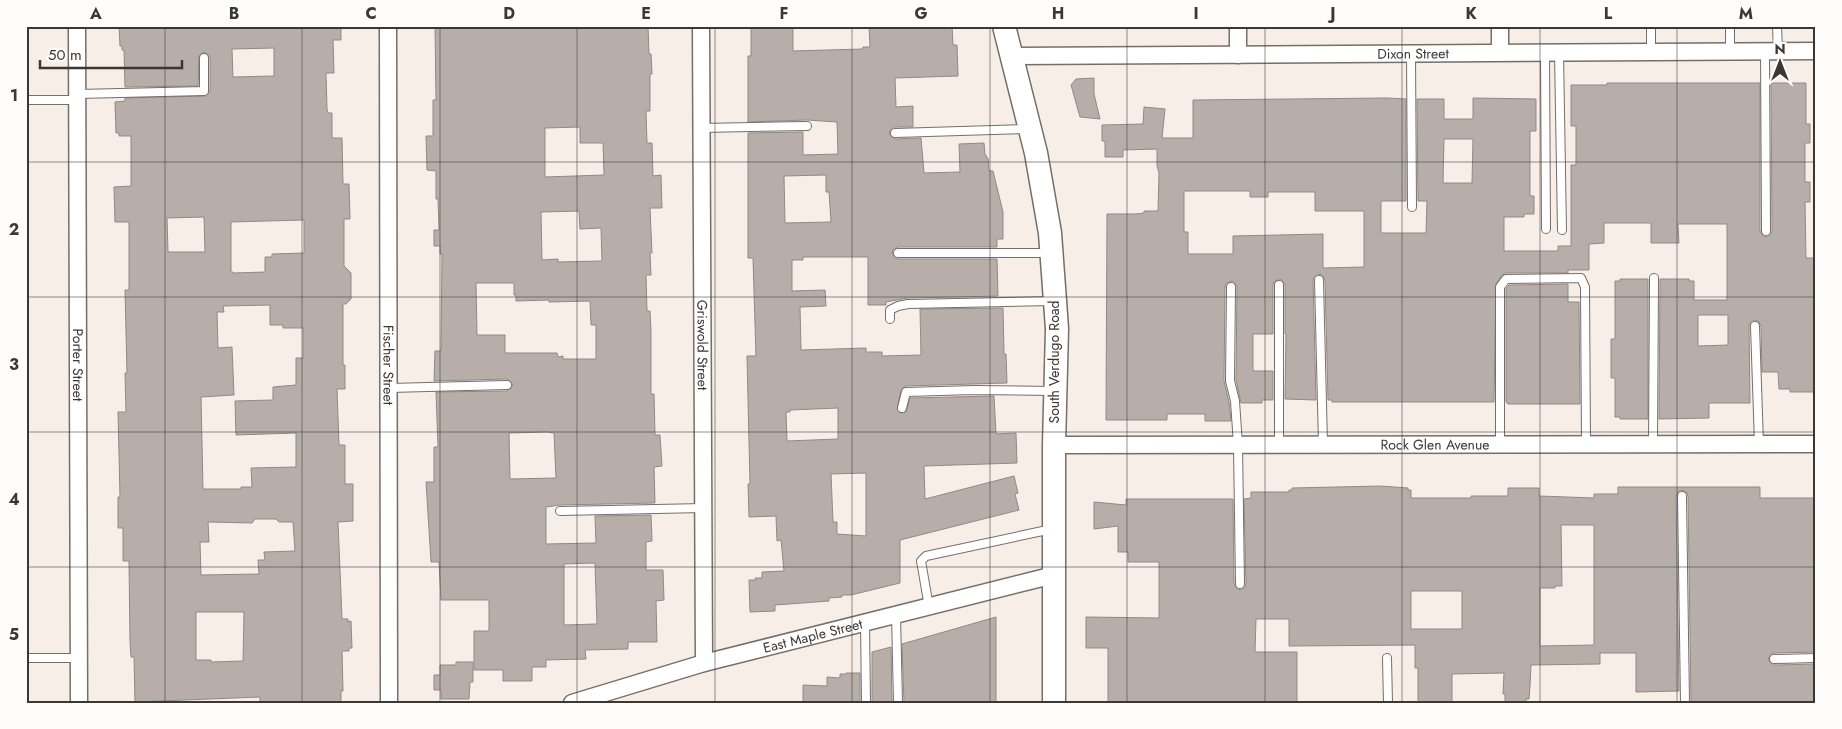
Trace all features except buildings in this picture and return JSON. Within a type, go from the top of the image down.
[{"type":"main road","name":"South Verdugo Road","points":[[1004,26],[1010,56],[1036,153],[1050,233],[1057,329],[1054,445],[1054,703]]},
{"type":"street","name":"Porter Street","points":[[77,26],[80,703]]},
{"type":"street","name":"Fischer Street","points":[[388,26],[390,703]]},
{"type":"street","name":"Griswold Street","points":[[702,26],[704,664]]},
{"type":"street","points":[[1238,26],[1238,55]]},
{"type":"street","points":[[1500,26],[1500,52]]},
{"type":"street","name":"Dixon Street","points":[[1010,56],[1816,50]]},
{"type":"street","name":"Rock Glen Avenue","points":[[1054,445],[1816,444]]},
{"type":"street","name":"East Maple Street","points":[[572,703],[704,664],[1054,576]]},
{"type":"lane","points":[[1652,26],[1652,52]]},
{"type":"lane","points":[[1730,26],[1730,51]]},
{"type":"lane","points":[[1766,231],[1772,51],[1777,26]]},
{"type":"lane","points":[[1546,229],[1552,52]]},
{"type":"lane","points":[[1552,52],[1562,230]]},
{"type":"lane","points":[[1411,53],[1412,207]]},
{"type":"lane","points":[[26,100],[204,91],[204,58]]},
{"type":"lane","points":[[702,128],[807,126]]},
{"type":"lane","points":[[896,134],[1030,129]]},
{"type":"lane","points":[[898,253],[1051,253]]},
{"type":"lane","points":[[1500,445],[1500,287],[1506,279],[1581,278],[1585,287],[1586,444]]},
{"type":"lane","points":[[1653,444],[1654,278]]},
{"type":"lane","points":[[1319,280],[1323,445]]},
{"type":"lane","points":[[1279,285],[1279,445]]},
{"type":"lane","points":[[1231,287],[1230,381],[1235,402],[1238,445],[1240,584]]},
{"type":"lane","points":[[890,319],[890,310],[908,304],[1055,301]]},
{"type":"lane","points":[[1755,326],[1759,444]]},
{"type":"lane","points":[[389,388],[507,385]]},
{"type":"lane","points":[[902,408],[906,392],[974,390],[1055,391]]},
{"type":"lane","points":[[1682,496],[1684,703]]},
{"type":"lane","points":[[560,511],[704,508]]},
{"type":"lane","points":[[929,607],[921,561],[926,556],[1054,528]]},
{"type":"lane","points":[[896,615],[898,703]]},
{"type":"lane","points":[[865,623],[866,703]]},
{"type":"lane","points":[[26,658],[79,658]]},
{"type":"lane","points":[[1387,658],[1388,703]]},
{"type":"lane","points":[[1774,659],[1816,658]]}]
